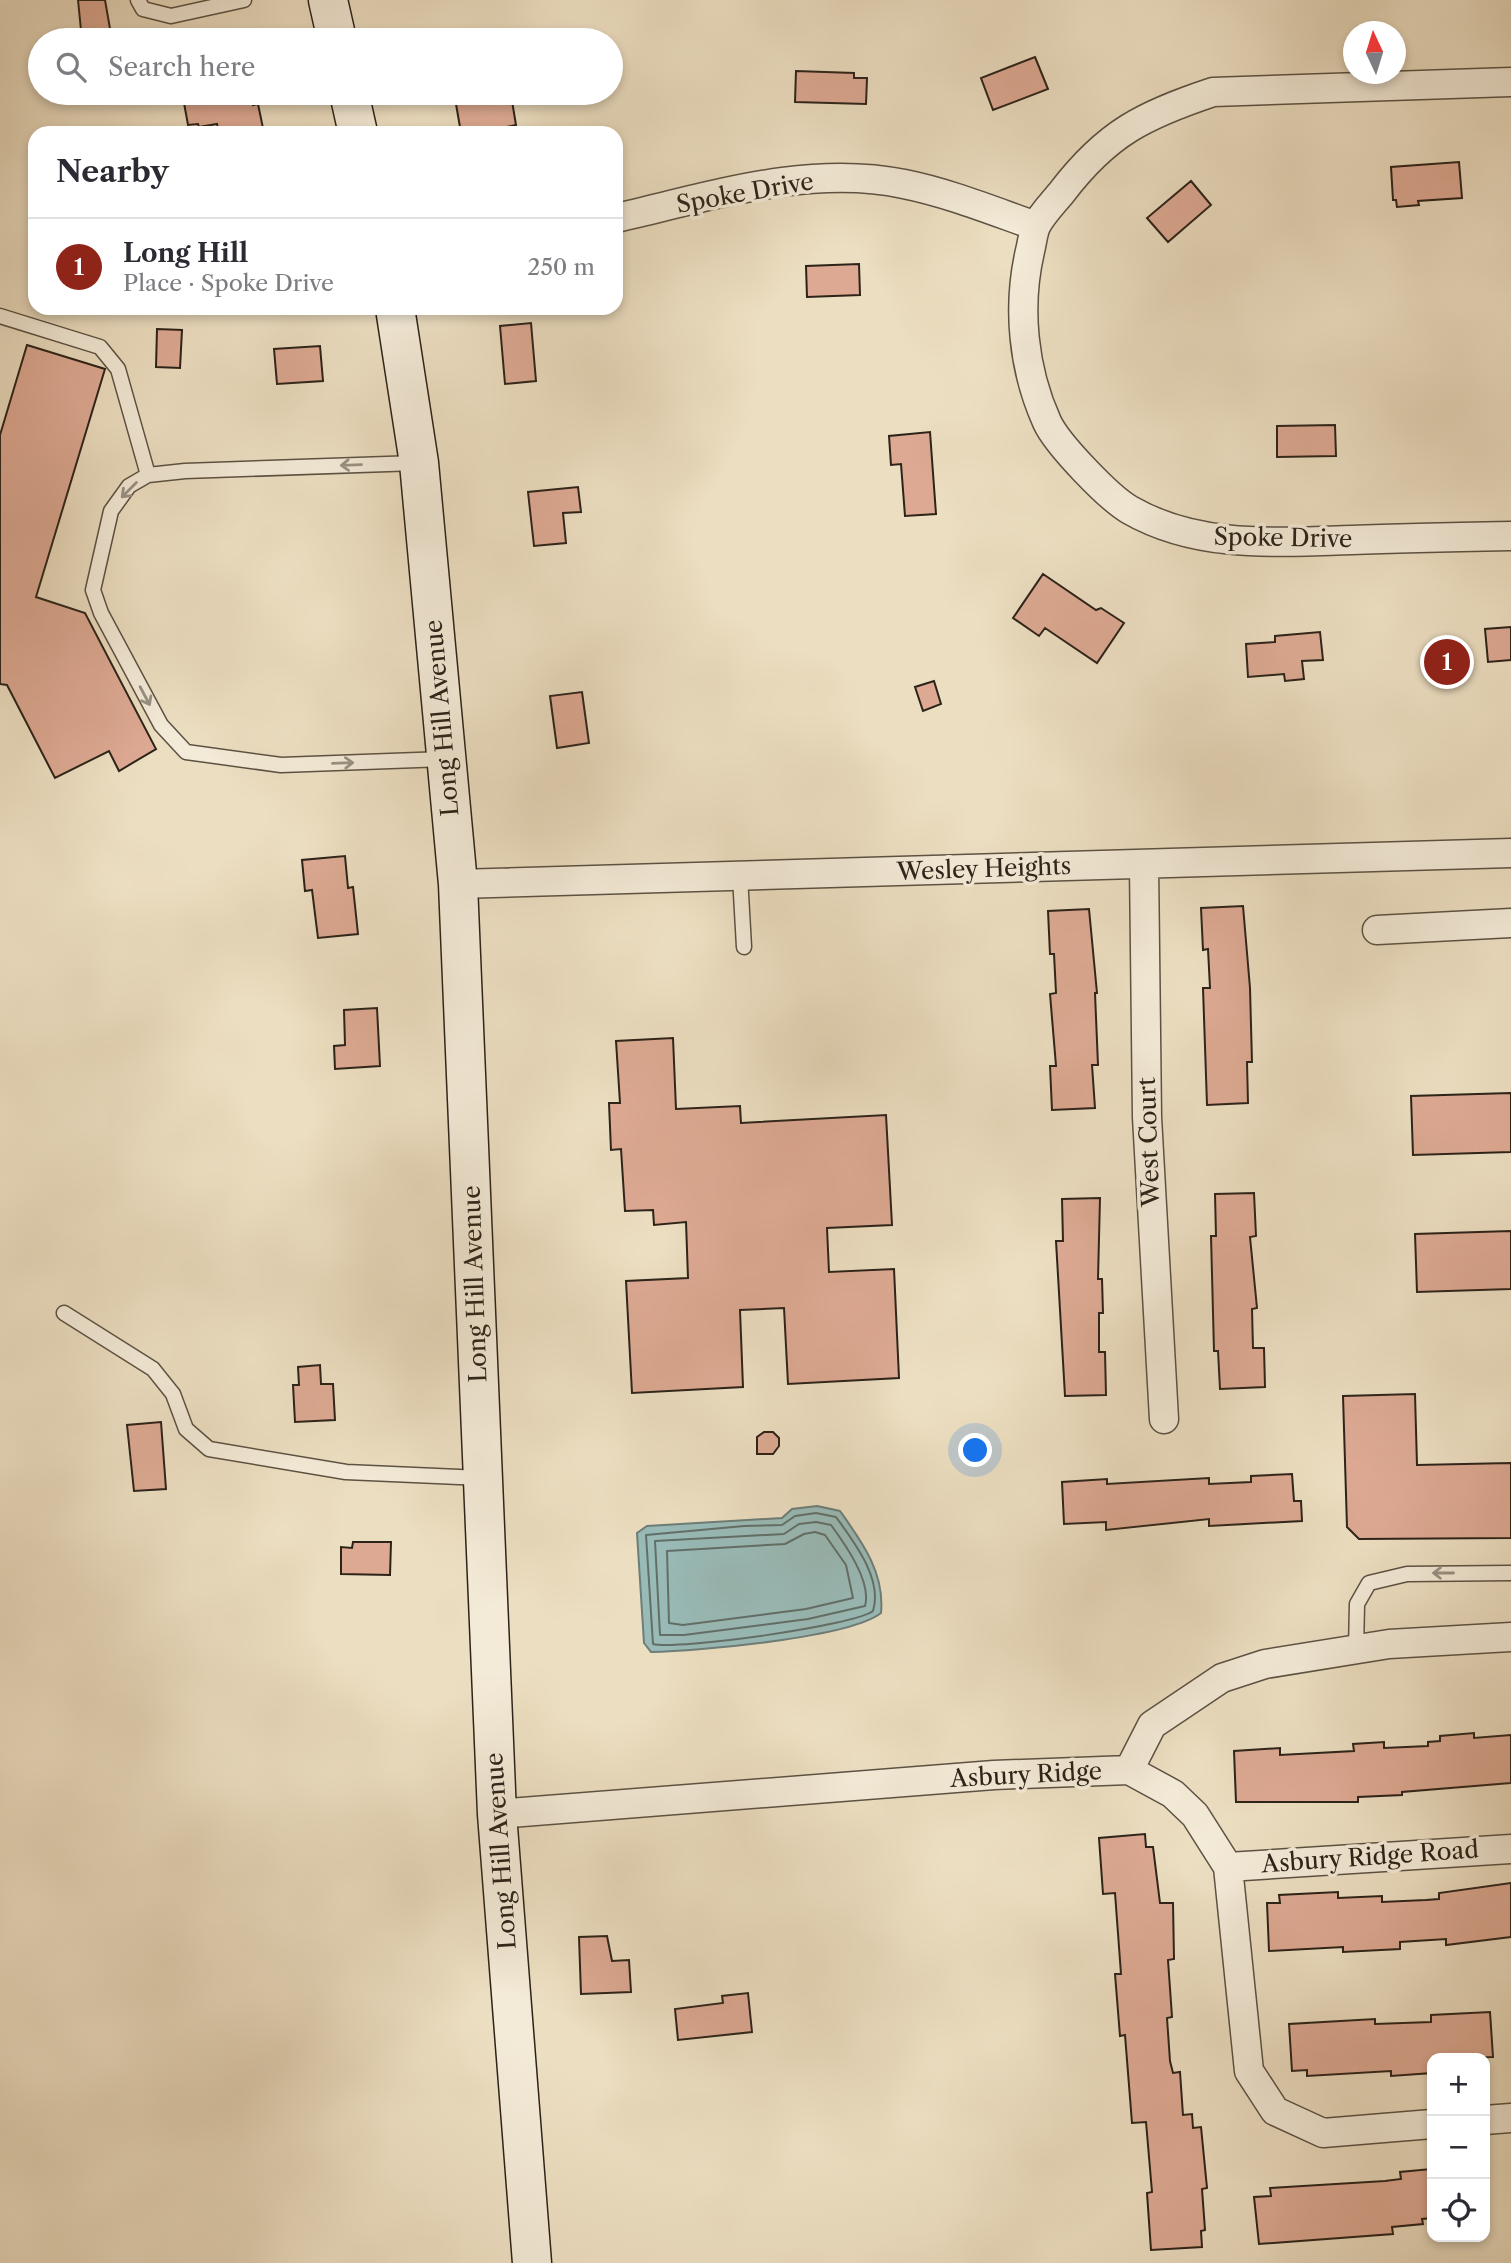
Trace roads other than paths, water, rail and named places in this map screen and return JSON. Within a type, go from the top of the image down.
[{"type":"street","points":[[328,0],[334,28]]},
{"type":"street","name":"Spoke Drive","points":[[1511,82],[1213,92],[1144,118],[1108,140],[1077,172],[1036,226],[1024,279],[1024,333],[1032,379],[1048,424],[1086,471],[1129,510],[1188,534],[1250,542],[1511,536]]},
{"type":"street","points":[[352,105],[356,126]]},
{"type":"street","name":"Spoke Drive","points":[[623,216],[810,178],[855,179],[924,189],[1036,226]]},
{"type":"street","name":"Long Hill Avenue","points":[[395,315],[419,463],[458,884],[497,1814],[532,2263]]},
{"type":"street","name":"Wesley Heights","points":[[458,884],[1511,853]]},
{"type":"street","name":"West Court","points":[[1144,865],[1147,1117],[1164,1419]]},
{"type":"street","points":[[1377,930],[1511,923]]},
{"type":"street","name":"Asbury Ridge","points":[[497,1814],[994,1775],[1129,1770],[1152,1725],[1222,1678],[1265,1664],[1389,1644],[1511,1637]]},
{"type":"street","name":"Asbury Ridge Road","points":[[1129,1770],[1173,1794],[1195,1815],[1228,1867],[1249,2071],[1275,2111],[1324,2133],[1427,2124]]},
{"type":"street","name":"Asbury Ridge Road","points":[[1228,1867],[1511,1849]]},
{"type":"street","points":[[1490,2120],[1511,2118]]},
{"type":"lane","points":[[138,0],[143,9],[171,16],[244,0]]},
{"type":"lane","points":[[0,316],[100,347],[118,369],[148,475]]},
{"type":"lane","points":[[419,463],[184,471],[148,475],[129,486],[111,511],[93,590],[101,613],[161,725],[186,752],[281,765],[446,759]]},
{"type":"lane","points":[[740,876],[744,947]]},
{"type":"lane","points":[[64,1312],[153,1370],[173,1394],[186,1429],[209,1449],[346,1472],[483,1479]]},
{"type":"lane","points":[[1356,1650],[1357,1604],[1369,1583],[1407,1574],[1511,1573]]},
{"type":"water","points":[[817,1506],[840,1511],[864,1546],[876,1571],[881,1613],[864,1622],[838,1630],[771,1642],[651,1652],[644,1643],[637,1533],[647,1526],[782,1518],[792,1509]]},
{"type":"place","name":"Long Hill","points":[[1447,662]]}]
